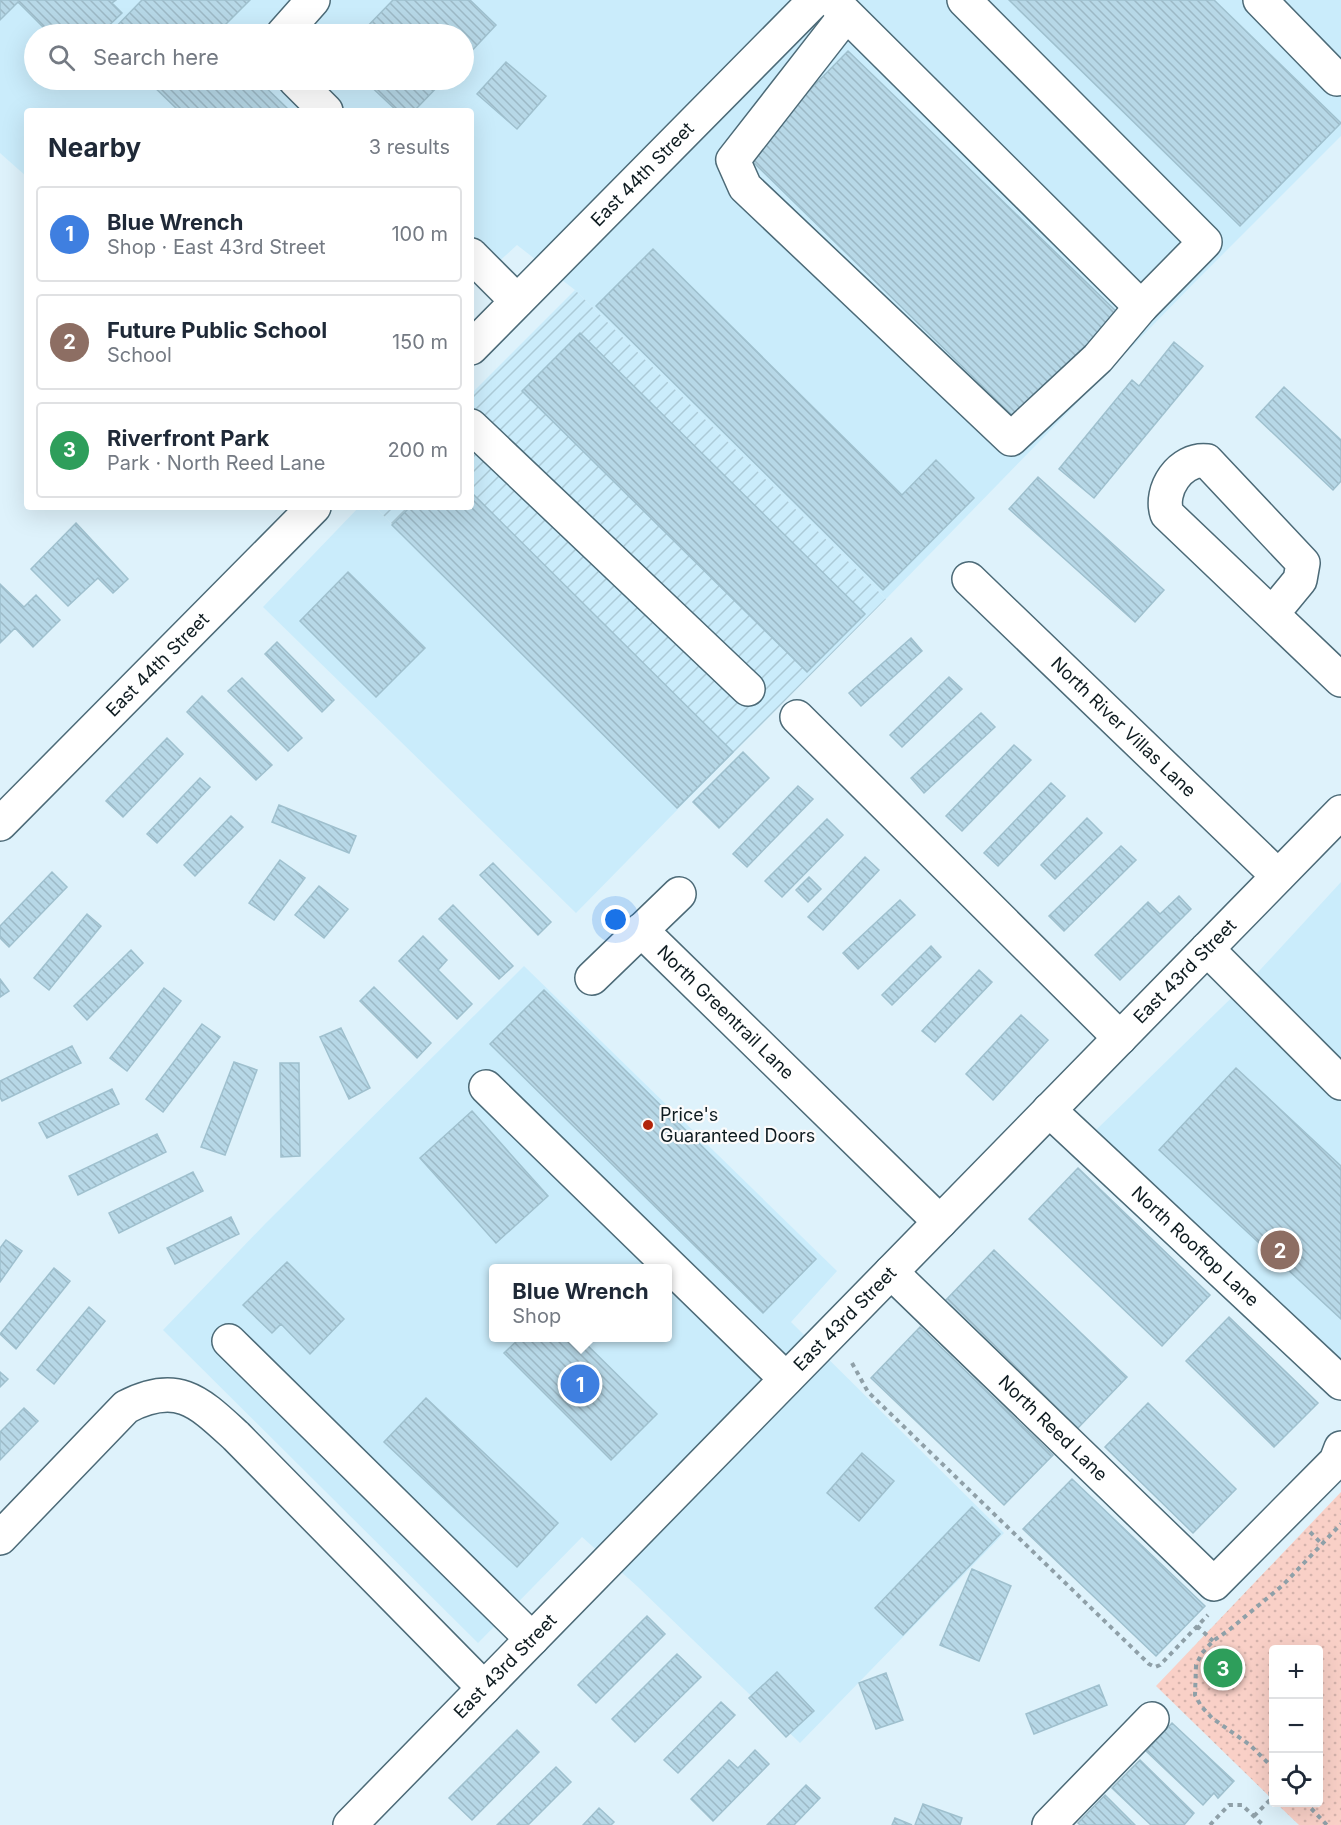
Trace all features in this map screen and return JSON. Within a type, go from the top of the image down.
[{"type":"street","points":[[292,24],[313,0]]},
{"type":"street","name":"East 44th Street","points":[[474,345],[815,0]]},
{"type":"street","points":[[964,0],[1205,242],[1141,307],[1098,358],[1011,439],[745,187],[733,160],[839,8],[1141,307]]},
{"type":"street","points":[[1260,0],[1337,79]]},
{"type":"street","points":[[305,90],[323,108]]},
{"type":"street","points":[[474,258],[517,301]]},
{"type":"street","points":[[474,429],[748,689]]},
{"type":"street","points":[[1272,614],[1300,580],[1304,563],[1207,461],[1198,460],[1188,464],[1172,480],[1165,492],[1164,504],[1167,514],[1341,680]]},
{"type":"street","name":"East 44th Street","points":[[0,825],[311,510]]},
{"type":"street","name":"North River Villas Lane","points":[[969,579],[1278,876]]},
{"type":"street","points":[[797,717],[1120,1038]]},
{"type":"street","name":"East 43rd Street","points":[[350,1825],[1341,812]]},
{"type":"street","name":"North Greentrail Lane","points":[[592,978],[679,894]]},
{"type":"street","name":"North Greentrail Lane","points":[[641,930],[940,1222]]},
{"type":"street","points":[[1207,949],[1341,1083]]},
{"type":"street","points":[[486,1087],[668,1264]]},
{"type":"street","name":"North Rooftop Lane","points":[[1049,1110],[1341,1383]]},
{"type":"street","points":[[672,1268],[786,1379]]},
{"type":"street","name":"North Reed Lane","points":[[891,1272],[1214,1584]]},
{"type":"street","points":[[229,1341],[532,1639]]},
{"type":"street","points":[[0,1538],[126,1407],[143,1398],[168,1394],[190,1398],[207,1409],[236,1436],[484,1688]]},
{"type":"street","points":[[1214,1584],[1336,1461],[1341,1448]]},
{"type":"street","points":[[1049,1825],[1152,1719]]},
{"type":"path","points":[[852,1363],[868,1392],[1149,1664],[1155,1667],[1160,1665],[1214,1610],[1214,1584]]},
{"type":"path","points":[[1269,1764],[1250,1745],[1212,1718],[1201,1706],[1195,1695],[1196,1665],[1202,1653],[1213,1641],[1283,1585],[1341,1524]]},
{"type":"path","points":[[1197,1626],[1213,1641]]},
{"type":"path","points":[[1254,1816],[1269,1801]]},
{"type":"path","points":[[1210,1825],[1229,1805],[1242,1805],[1263,1825]]},
{"type":"path","points":[[1309,1807],[1327,1825]]},
{"type":"shaded area","points":[[0,0],[1341,0],[1341,136],[1192,285],[886,599],[575,290],[517,245],[474,284],[474,108],[24,108],[24,174],[0,153]]},
{"type":"shaded area","points":[[575,290],[886,599],[678,809],[378,510],[474,510],[474,391]]},
{"type":"shaded area","points":[[356,510],[378,510],[678,809],[576,913],[263,607]]},
{"type":"shaded area","points":[[1341,882],[1341,1370],[1096,1130],[1260,970]]},
{"type":"shaded area","points":[[524,966],[837,1271],[791,1322],[1004,1533],[800,1743],[638,1587],[582,1537],[478,1643],[163,1330],[265,1224]]},
{"type":"shaded area","points":[[1341,1492],[1341,1825],[1299,1825],[1280,1807],[1323,1807],[1323,1645],[1269,1645],[1269,1796],[1156,1686]]},
{"type":"building","points":[[0,0],[116,0],[112,3],[122,13],[110,24],[40,24],[18,2],[0,20]]},
{"type":"building","points":[[142,0],[250,0],[226,24],[119,24]]},
{"type":"building","points":[[393,0],[470,0],[496,25],[474,48],[474,24],[370,24]]},
{"type":"building","points":[[1009,0],[1214,0],[1341,123],[1240,226]]},
{"type":"building","points":[[848,51],[1120,315],[1017,420],[746,155]]},
{"type":"building","points":[[506,62],[546,96],[517,129],[477,94]]},
{"type":"building","points":[[157,90],[268,90],[287,108],[176,108]]},
{"type":"building","points":[[375,90],[434,90],[417,108],[394,108]]},
{"type":"building","points":[[653,249],[902,495],[936,460],[974,498],[883,590],[596,306]]},
{"type":"building","points":[[580,333],[865,614],[807,672],[522,391]]},
{"type":"building","points":[[1174,342],[1203,366],[1094,498],[1059,469],[1132,380],[1139,386]]},
{"type":"building","points":[[1284,387],[1341,440],[1341,481],[1333,490],[1256,417]]},
{"type":"building","points":[[1038,477],[1164,590],[1135,622],[1009,509]]},
{"type":"building","points":[[474,495],[733,752],[677,808],[392,525],[407,510],[474,510]]},
{"type":"building","points":[[76,523],[128,579],[113,593],[98,578],[68,606],[31,569]]},
{"type":"building","points":[[348,572],[425,648],[376,697],[300,621]]},
{"type":"building","points":[[0,584],[24,607],[36,595],[60,620],[33,647],[15,628],[0,643]]},
{"type":"building","points":[[911,638],[922,651],[861,706],[849,693]]},
{"type":"building","points":[[277,642],[334,700],[322,712],[265,654]]},
{"type":"building","points":[[949,677],[962,689],[902,747],[890,735]]},
{"type":"building","points":[[242,678],[302,738],[288,751],[228,691]]},
{"type":"building","points":[[202,696],[272,765],[256,780],[187,712]]},
{"type":"building","points":[[981,713],[995,727],[924,793],[911,778]]},
{"type":"building","points":[[167,738],[183,754],[123,817],[106,801]]},
{"type":"building","points":[[1014,745],[1031,760],[962,831],[946,816]]},
{"type":"building","points":[[743,752],[769,778],[719,828],[693,802]]},
{"type":"building","points":[[200,778],[210,787],[157,843],[147,834]]},
{"type":"building","points":[[1051,783],[1065,796],[998,866],[984,853]]},
{"type":"building","points":[[798,786],[813,799],[747,867],[733,854]]},
{"type":"building","points":[[279,805],[356,836],[349,853],[272,822]]},
{"type":"building","points":[[231,816],[243,827],[195,876],[184,865]]},
{"type":"building","points":[[1087,818],[1102,833],[1055,879],[1041,865]]},
{"type":"building","points":[[827,819],[843,835],[782,897],[765,881]]},
{"type":"building","points":[[1121,846],[1136,860],[1064,931],[1049,916]]},
{"type":"building","points":[[865,857],[879,870],[823,930],[808,917]]},
{"type":"building","points":[[280,860],[305,878],[274,920],[249,903]]},
{"type":"building","points":[[493,863],[551,922],[538,935],[480,875]]},
{"type":"building","points":[[52,872],[67,887],[9,947],[0,938],[0,926]]},
{"type":"building","points":[[809,877],[821,889],[808,902],[796,890]]},
{"type":"building","points":[[319,886],[348,909],[324,938],[295,915]]},
{"type":"building","points":[[1179,896],[1191,909],[1120,980],[1095,955],[1148,902],[1160,914]]},
{"type":"building","points":[[900,900],[915,915],[858,969],[843,953]]},
{"type":"building","points":[[453,905],[513,966],[499,979],[439,919]]},
{"type":"building","points":[[87,914],[101,926],[49,990],[34,978]]},
{"type":"building","points":[[423,936],[447,960],[438,970],[472,1004],[457,1019],[399,961]]},
{"type":"building","points":[[931,946],[941,957],[892,1005],[882,995]]},
{"type":"building","points":[[131,950],[143,963],[87,1020],[74,1006]]},
{"type":"building","points":[[979,970],[992,982],[935,1042],[922,1031]]},
{"type":"building","points":[[0,979],[9,991],[0,997]]},
{"type":"building","points":[[374,987],[431,1043],[417,1058],[360,1001]]},
{"type":"building","points":[[164,988],[181,1001],[127,1071],[110,1058]]},
{"type":"building","points":[[544,990],[816,1259],[763,1313],[490,1044]]},
{"type":"building","points":[[1021,1015],[1048,1040],[993,1100],[966,1074]]},
{"type":"building","points":[[202,1024],[220,1037],[163,1112],[146,1099]]},
{"type":"building","points":[[341,1028],[370,1088],[349,1099],[320,1037]]},
{"type":"building","points":[[72,1046],[81,1063],[2,1101],[0,1081]]},
{"type":"building","points":[[234,1062],[257,1070],[225,1155],[201,1147]]},
{"type":"building","points":[[280,1063],[299,1063],[300,1156],[281,1157]]},
{"type":"building","points":[[1236,1068],[1341,1166],[1341,1319],[1159,1150]]},
{"type":"building","points":[[112,1089],[119,1104],[47,1138],[39,1123]]},
{"type":"building","points":[[472,1111],[548,1196],[496,1243],[420,1158]]},
{"type":"building","points":[[157,1134],[166,1152],[78,1195],[69,1176]]},
{"type":"building","points":[[1078,1168],[1210,1295],[1162,1346],[1029,1219]]},
{"type":"building","points":[[193,1172],[203,1191],[119,1233],[109,1213]]},
{"type":"building","points":[[231,1217],[239,1234],[175,1264],[167,1248]]},
{"type":"building","points":[[6,1240],[22,1251],[0,1282],[0,1248]]},
{"type":"building","points":[[994,1250],[1127,1377],[1078,1428],[945,1301]]},
{"type":"building","points":[[287,1262],[344,1319],[310,1354],[281,1324],[272,1333],[243,1305]]},
{"type":"building","points":[[54,1268],[70,1281],[16,1349],[0,1334]]},
{"type":"building","points":[[89,1307],[105,1321],[54,1384],[37,1370]]},
{"type":"building","points":[[1229,1317],[1318,1403],[1274,1447],[1186,1361]]},
{"type":"building","points":[[920,1327],[1053,1455],[1004,1505],[871,1378]]},
{"type":"building","points":[[516,1342],[584,1342],[657,1414],[611,1460],[504,1353]]},
{"type":"building","points":[[0,1372],[8,1379],[0,1387]]},
{"type":"building","points":[[426,1398],[558,1523],[517,1567],[384,1442]]},
{"type":"building","points":[[1148,1403],[1236,1489],[1193,1533],[1105,1447]]},
{"type":"building","points":[[24,1408],[38,1421],[0,1460],[0,1432]]},
{"type":"building","points":[[862,1453],[894,1481],[859,1521],[827,1493]]},
{"type":"building","points":[[1072,1479],[1205,1606],[1156,1656],[1023,1529]]},
{"type":"building","points":[[972,1507],[1000,1534],[903,1635],[875,1608]]},
{"type":"building","points":[[972,1569],[1011,1586],[979,1661],[940,1645]]},
{"type":"building","points":[[647,1616],[665,1634],[596,1703],[578,1685]]},
{"type":"building","points":[[677,1654],[701,1677],[635,1742],[612,1719]]},
{"type":"building","points":[[777,1672],[814,1711],[786,1737],[749,1698]]},
{"type":"building","points":[[886,1673],[903,1720],[876,1729],[859,1683]]},
{"type":"building","points":[[1099,1685],[1107,1705],[1034,1734],[1026,1714]]},
{"type":"building","points":[[721,1702],[735,1715],[678,1773],[664,1760]]},
{"type":"building","points":[[1172,1723],[1234,1781],[1218,1798],[1214,1793],[1203,1805],[1146,1751]]},
{"type":"building","points":[[517,1730],[539,1752],[472,1820],[449,1798]]},
{"type":"building","points":[[755,1750],[769,1764],[713,1821],[691,1799],[729,1760],[738,1768]]},
{"type":"building","points":[[1140,1760],[1194,1813],[1184,1825],[1151,1825],[1112,1788]]},
{"type":"building","points":[[556,1767],[571,1782],[528,1825],[497,1825]]},
{"type":"building","points":[[806,1785],[820,1798],[794,1825],[767,1825]]},
{"type":"building","points":[[1105,1795],[1135,1825],[1080,1825],[1078,1823]]},
{"type":"building","points":[[923,1804],[962,1818],[960,1825],[915,1825]]},
{"type":"building","points":[[599,1808],[614,1822],[611,1825],[583,1825]]},
{"type":"building","points":[[895,1818],[912,1825],[892,1825]]},
{"type":"place","name":"Price's Guaranteed Doors","points":[[648,1125]]},
{"type":"place","name":"Future Public School","points":[[1280,1250]]},
{"type":"place","name":"Blue Wrench","points":[[580,1384]]},
{"type":"place","name":"Riverfront Park","points":[[1223,1668]]}]
